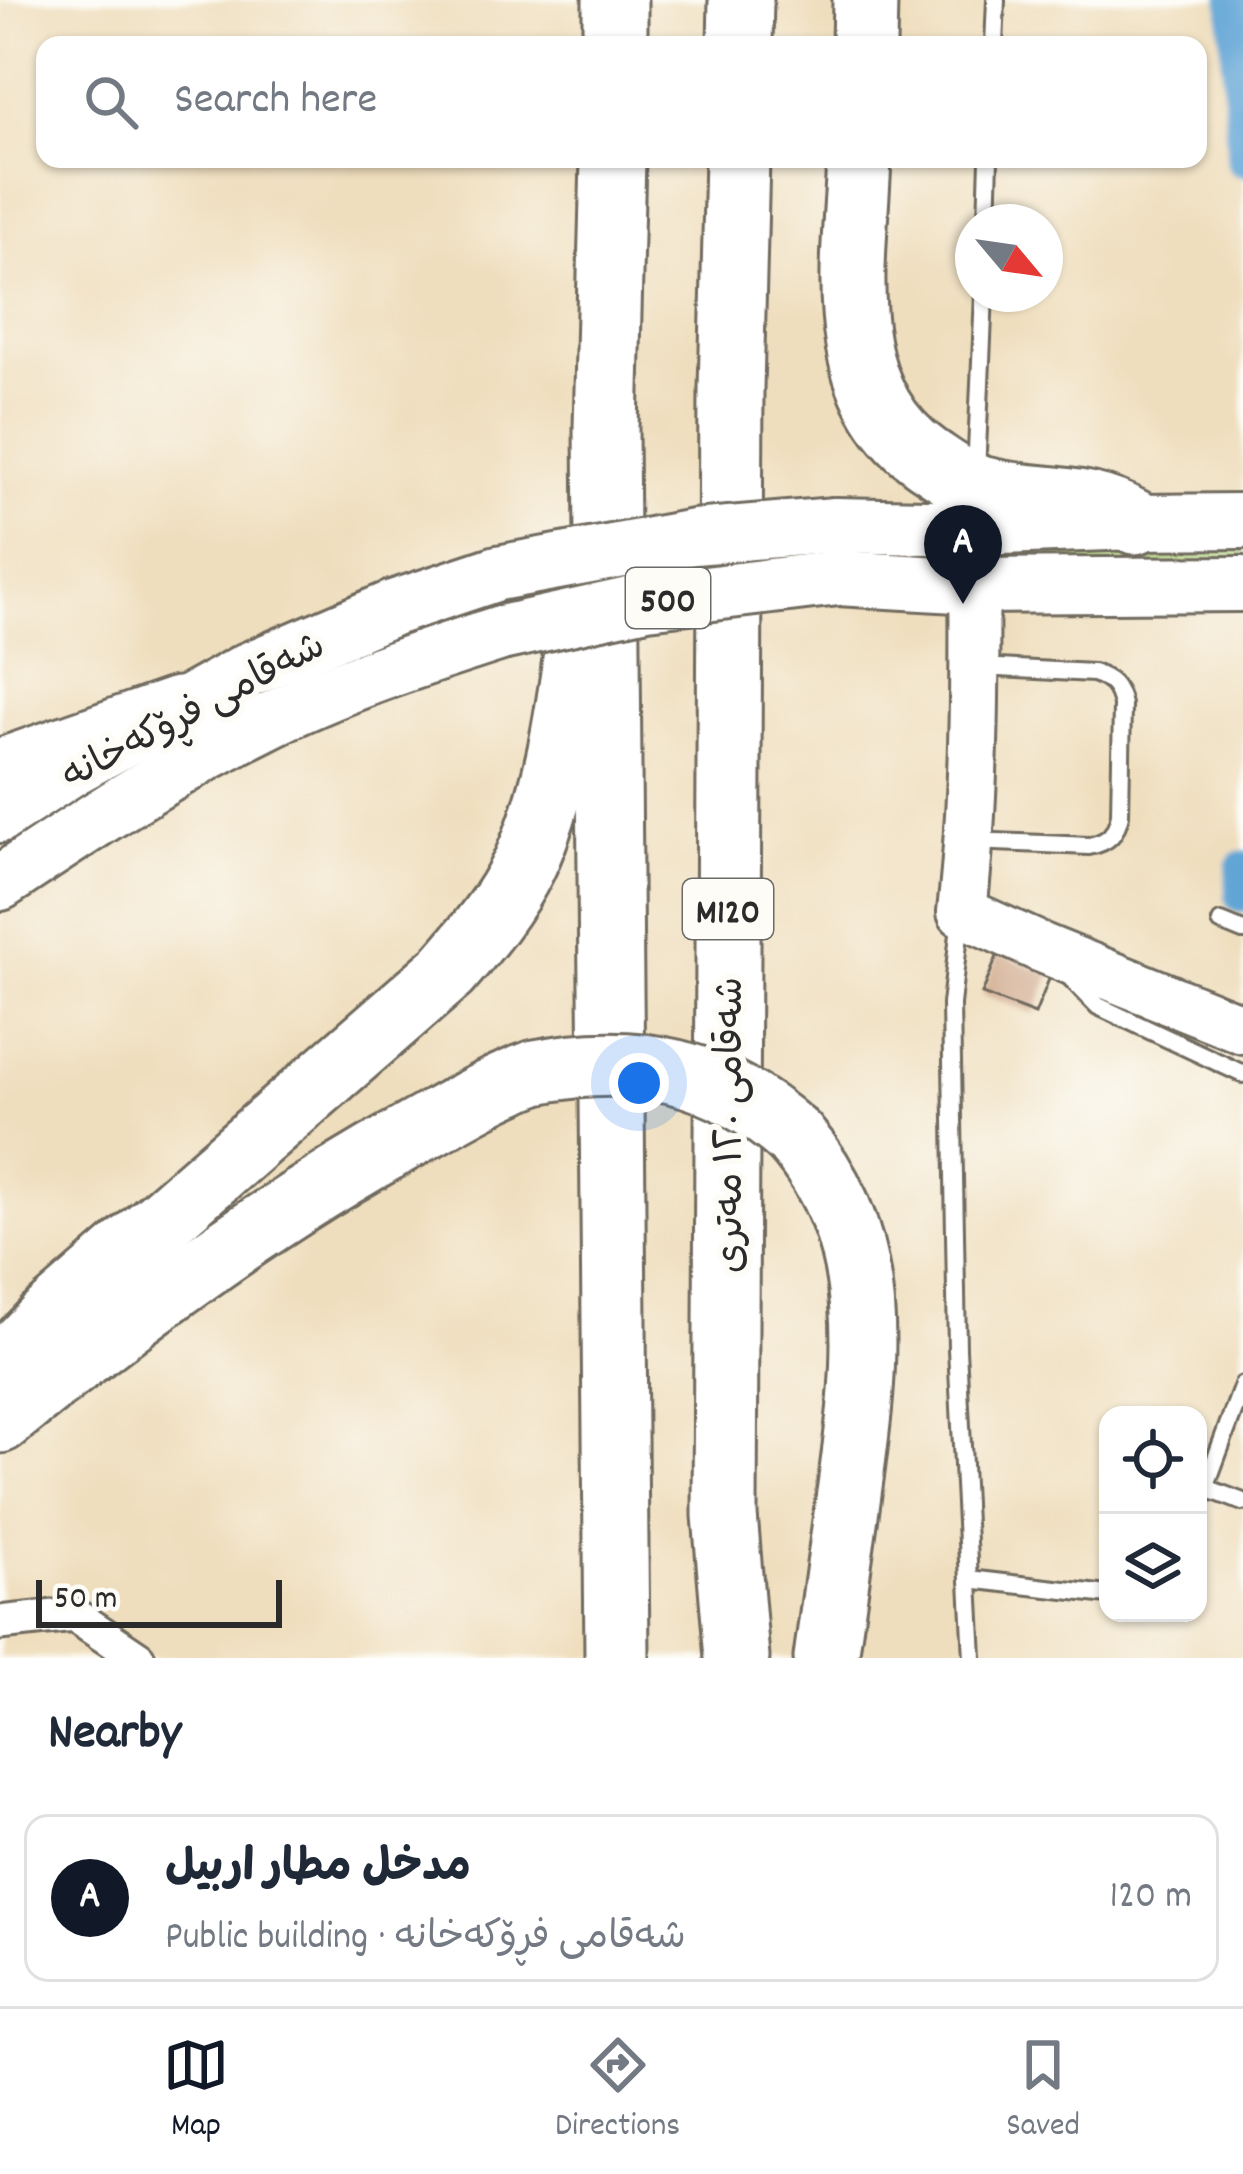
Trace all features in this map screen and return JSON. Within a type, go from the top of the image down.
[{"type":"highway","points":[[740,36],[741,0]]},
{"type":"highway","points":[[864,36],[866,0]]},
{"type":"highway","points":[[613,168],[606,428],[617,1658]]},
{"type":"highway","name":"شەقامی ١٢٠ مەتری","points":[[736,1658],[725,1467],[731,389],[737,168]]},
{"type":"highway","points":[[859,168],[856,347],[879,406],[898,431],[975,507],[1097,504],[1136,522]]},
{"type":"highway","points":[[0,1369],[46,1321],[448,971],[498,907],[538,830],[570,701],[606,428]]},
{"type":"highway","points":[[0,771],[178,709]]},
{"type":"highway","points":[[0,1421],[202,1266],[372,1157],[511,1081],[536,1072],[605,1064],[674,1070],[743,1098],[794,1137],[817,1164],[845,1223],[858,1273],[863,1387],[826,1658]]},
{"type":"main road","name":"شەقامی فڕۆکەخانە","points":[[0,883],[116,806],[261,724],[403,665],[501,633],[666,598],[837,551],[975,507]]},
{"type":"main road","points":[[1136,522],[1243,521]]},
{"type":"main road","name":"شەقامی فڕۆکەخانە","points":[[0,814],[72,768],[268,661],[393,608],[498,573],[694,537],[837,551],[974,586],[1243,584]]},
{"type":"street","points":[[975,507],[970,841],[962,913],[1243,1029]]},
{"type":"street","points":[[0,1622],[74,1615],[138,1658]]},
{"type":"lane","points":[[994,36],[996,0]]},
{"type":"lane","points":[[988,204],[989,168]]},
{"type":"lane","points":[[975,507],[983,312]]},
{"type":"lane","points":[[970,841],[1089,846],[1105,843],[1116,831],[1120,814],[1121,706],[1118,690],[1108,678],[1093,673],[974,667]]},
{"type":"lane","points":[[962,913],[951,1004],[957,1349],[974,1658]]},
{"type":"lane","points":[[1221,922],[1243,931]]},
{"type":"lane","points":[[1042,949],[1098,1006],[1243,1074]]},
{"type":"lane","points":[[1207,1485],[1243,1384]]},
{"type":"lane","points":[[1207,1488],[1243,1502]]},
{"type":"lane","points":[[969,1579],[1099,1594]]},
{"type":"green space","points":[[1243,544],[1243,571],[1052,572],[1053,545]]},
{"type":"building","points":[[998,954],[1051,974],[1035,1014],[982,994]]},
{"type":"waterway","points":[[1235,0],[1243,160]]},
{"type":"waterway","points":[[1241,896],[1243,867]]},
{"type":"place","name":"مدخل مطار اربيل","points":[[963,604]]}]
